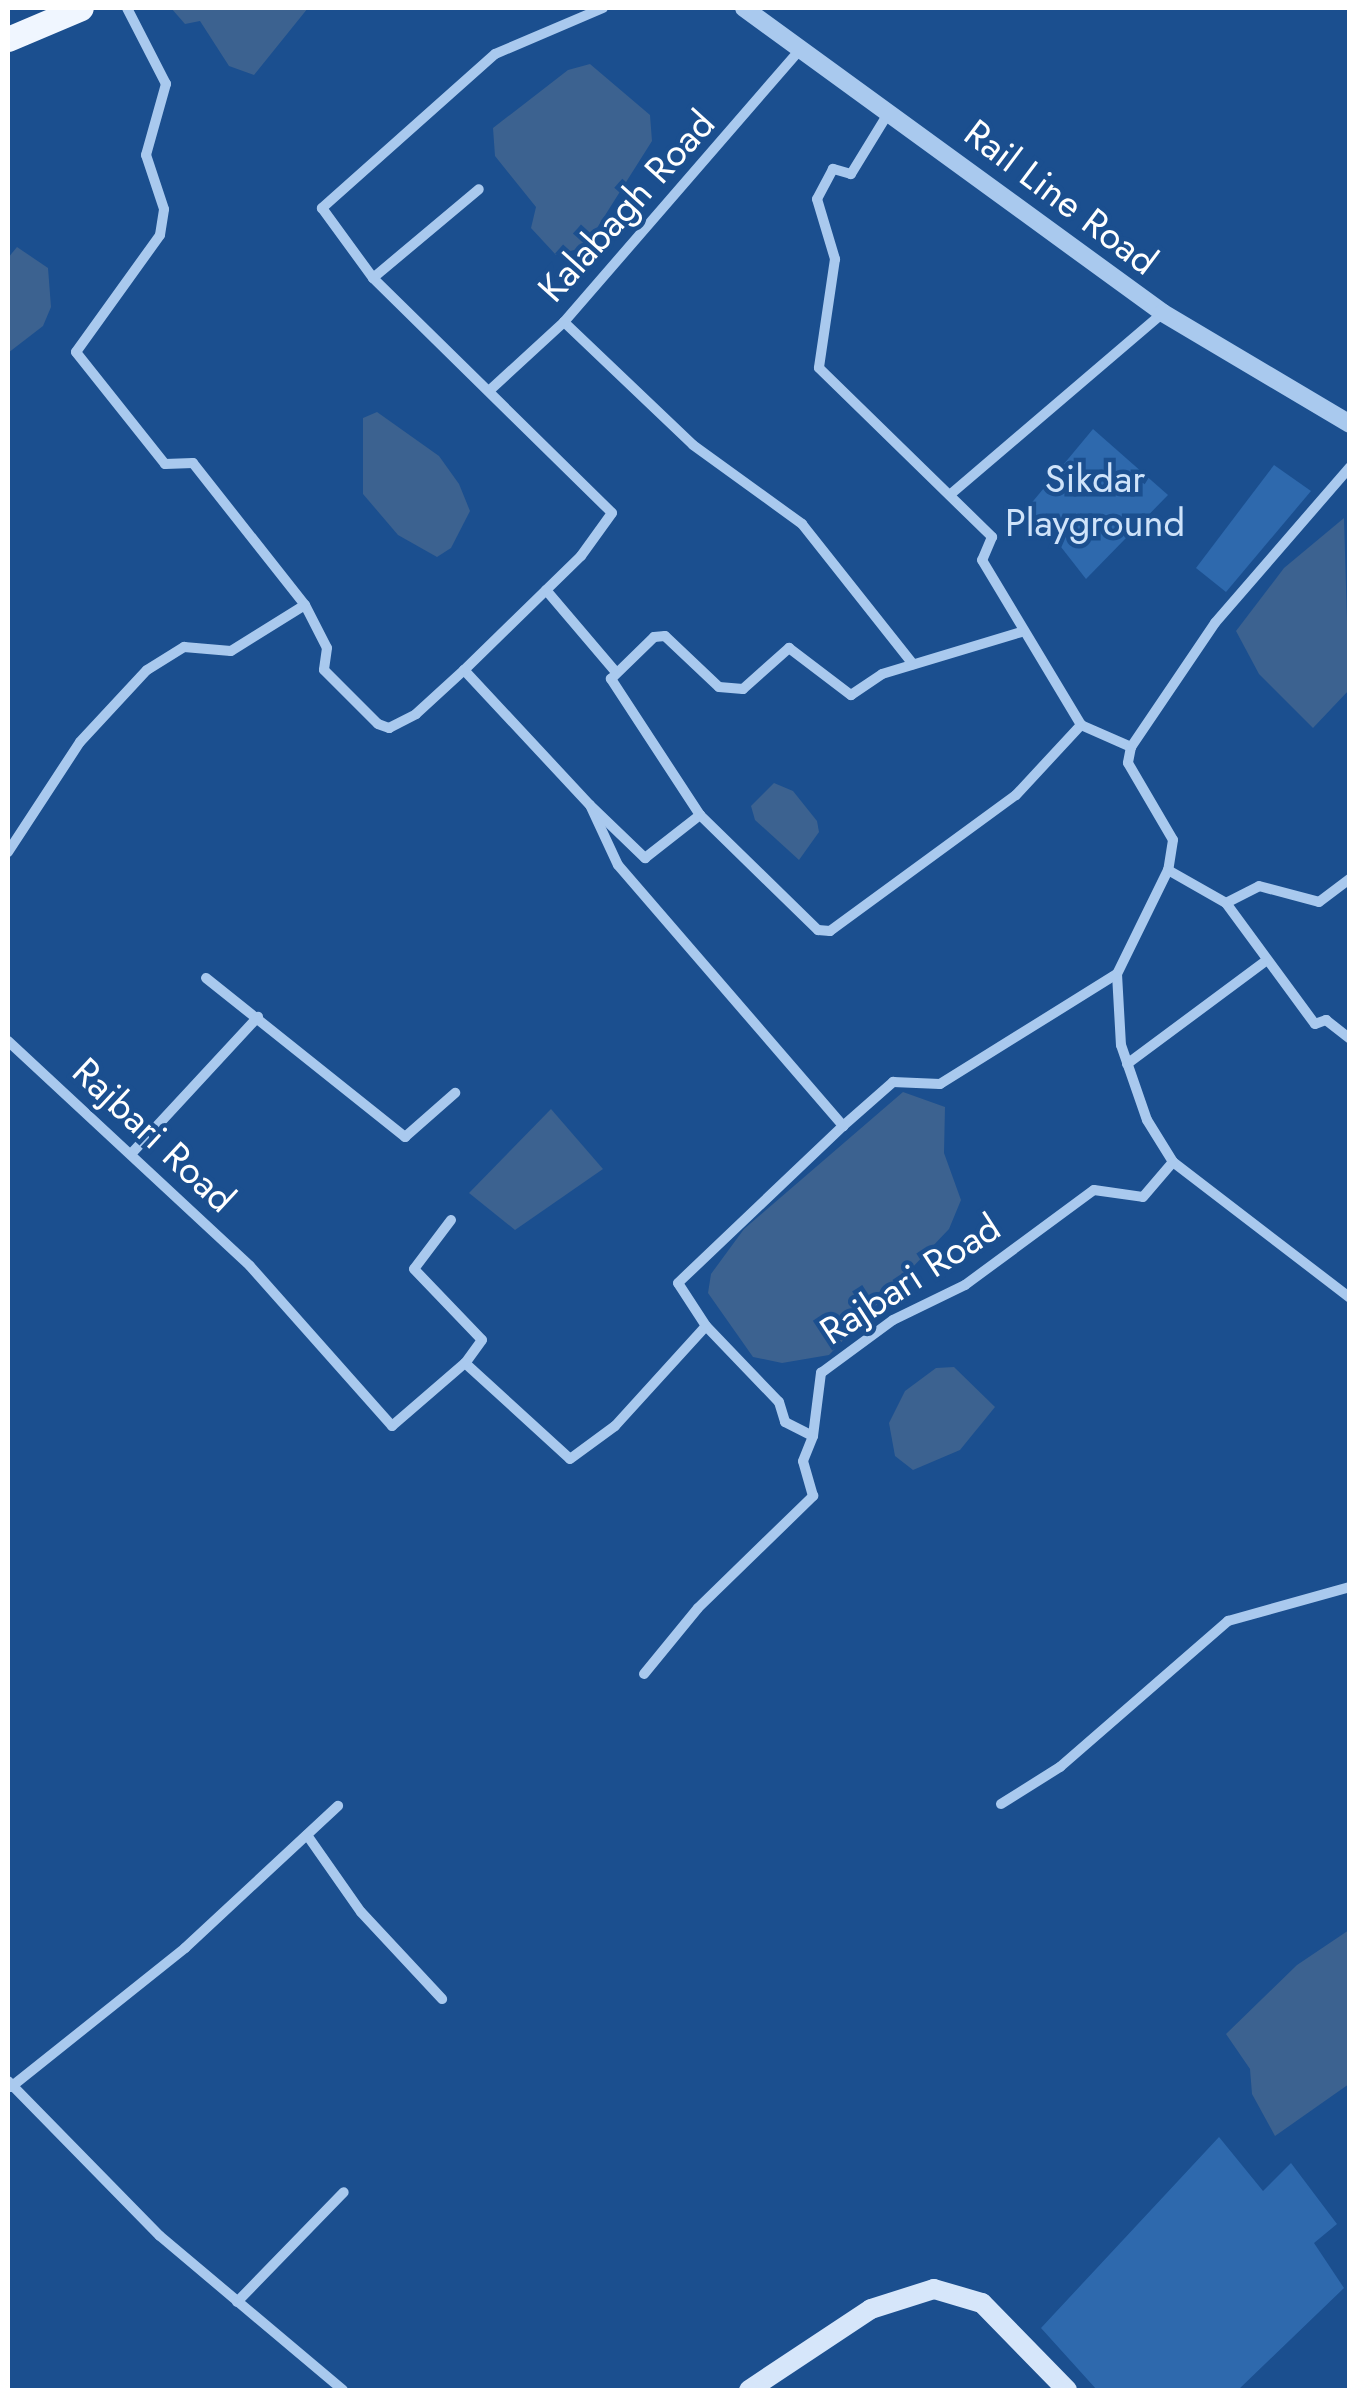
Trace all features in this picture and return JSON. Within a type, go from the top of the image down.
[{"type":"main road","points":[[8,39],[81,8]]},
{"type":"main road","points":[[749,2390],[871,2308],[934,2289],[982,2303],[1068,2390]]},
{"type":"street","points":[[127,8],[166,84],[146,155],[164,209],[160,234],[76,352],[165,464],[193,463],[305,605],[327,648],[324,670],[378,724],[388,728],[416,714],[464,670],[546,590],[612,513],[374,278],[321,216],[327,196],[495,54],[603,8]]},
{"type":"street","name":"Rail Line Road","points":[[744,8],[798,52],[890,111],[1163,313],[1350,424]]},
{"type":"street","name":"Kalabagh Road","points":[[490,390],[564,322],[798,52]]},
{"type":"street","points":[[890,111],[855,169],[833,169],[817,198],[836,260],[816,356],[854,407],[952,493],[992,537],[982,560],[1081,725],[1130,747]]},
{"type":"street","points":[[374,278],[479,188]]},
{"type":"street","points":[[952,493],[1163,313]]},
{"type":"street","points":[[564,322],[693,445],[802,524],[913,664]]},
{"type":"street","points":[[1350,468],[1215,622],[1130,747],[1128,764],[1171,830],[1168,870],[1117,974],[1126,1064],[1173,1162],[1350,1298]]},
{"type":"street","points":[[546,590],[614,670],[614,688],[645,742],[700,815],[818,930],[830,931],[1016,795],[1081,725]]},
{"type":"street","points":[[8,852],[80,742],[147,670],[184,647],[231,650],[305,605]]},
{"type":"street","points":[[614,670],[659,634],[713,684],[737,690],[789,648],[851,695],[913,664],[1022,632]]},
{"type":"street","points":[[464,670],[646,858],[700,815]]},
{"type":"street","points":[[590,804],[618,866],[842,1126]]},
{"type":"street","points":[[1168,870],[1226,904],[1315,1024],[1326,1020],[1350,1039]]},
{"type":"street","points":[[1226,904],[1259,886],[1319,902],[1350,879]]},
{"type":"street","points":[[1126,1064],[1268,960]]},
{"type":"street","points":[[644,1674],[698,1608],[813,1496],[803,1461],[814,1436],[785,1422],[779,1402],[706,1326],[678,1283],[892,1082],[940,1084],[1117,974]]},
{"type":"street","points":[[206,978],[405,1137],[456,1093]]},
{"type":"street","points":[[131,1154],[258,1017]]},
{"type":"street","name":"Rajbari Road","points":[[8,1041],[250,1266],[392,1426],[465,1362]]},
{"type":"street","name":"Rajbari Road","points":[[814,1436],[821,1373],[894,1320],[965,1285],[1094,1190],[1143,1197],[1173,1162]]},
{"type":"street","points":[[450,1220],[414,1269],[482,1340],[465,1362],[570,1460],[615,1426],[706,1326]]},
{"type":"street","points":[[1002,1804],[1060,1767],[1228,1622],[1350,1587]]},
{"type":"street","points":[[338,1806],[197,1938],[10,2084],[160,2236],[344,2390]]},
{"type":"street","points":[[306,1836],[361,1912],[442,1999]]},
{"type":"street","points":[[237,2302],[344,2192]]},
{"type":"green space","name":"Sikdar Playground","points":[[1093,429],[1168,495],[1086,579],[1029,506]]},
{"type":"green space","points":[[1274,465],[1311,491],[1226,592],[1196,568]]},
{"type":"green space","points":[[1219,2137],[1263,2191],[1291,2163],[1337,2224],[1314,2243],[1344,2288],[1238,2390],[1097,2390],[1041,2328]]},
{"type":"shaded area","points":[[171,8],[308,8],[254,75],[229,66],[200,21],[185,24]]},
{"type":"shaded area","points":[[590,64],[650,115],[652,141],[585,247],[556,255],[531,228],[536,207],[495,156],[493,128],[568,70]]},
{"type":"shaded area","points":[[17,247],[48,268],[51,307],[43,326],[8,353],[8,258]]},
{"type":"shaded area","points":[[377,412],[439,456],[459,484],[470,511],[451,548],[437,557],[398,535],[363,494],[363,418]]},
{"type":"shaded area","points":[[1344,518],[1349,690],[1313,728],[1259,674],[1236,631],[1284,568]]},
{"type":"shaded area","points":[[774,783],[793,791],[817,821],[819,832],[799,860],[755,820],[751,806]]},
{"type":"shaded area","points":[[903,1092],[945,1107],[944,1153],[961,1200],[949,1229],[829,1355],[782,1363],[753,1357],[708,1293],[711,1274],[744,1229]]},
{"type":"shaded area","points":[[551,1109],[603,1169],[515,1230],[469,1193]]},
{"type":"shaded area","points":[[954,1367],[995,1407],[960,1450],[913,1470],[895,1456],[889,1423],[905,1391],[936,1368]]},
{"type":"shaded area","points":[[1349,1930],[1349,2084],[1275,2136],[1252,2094],[1250,2069],[1226,2034],[1297,1965]]}]
